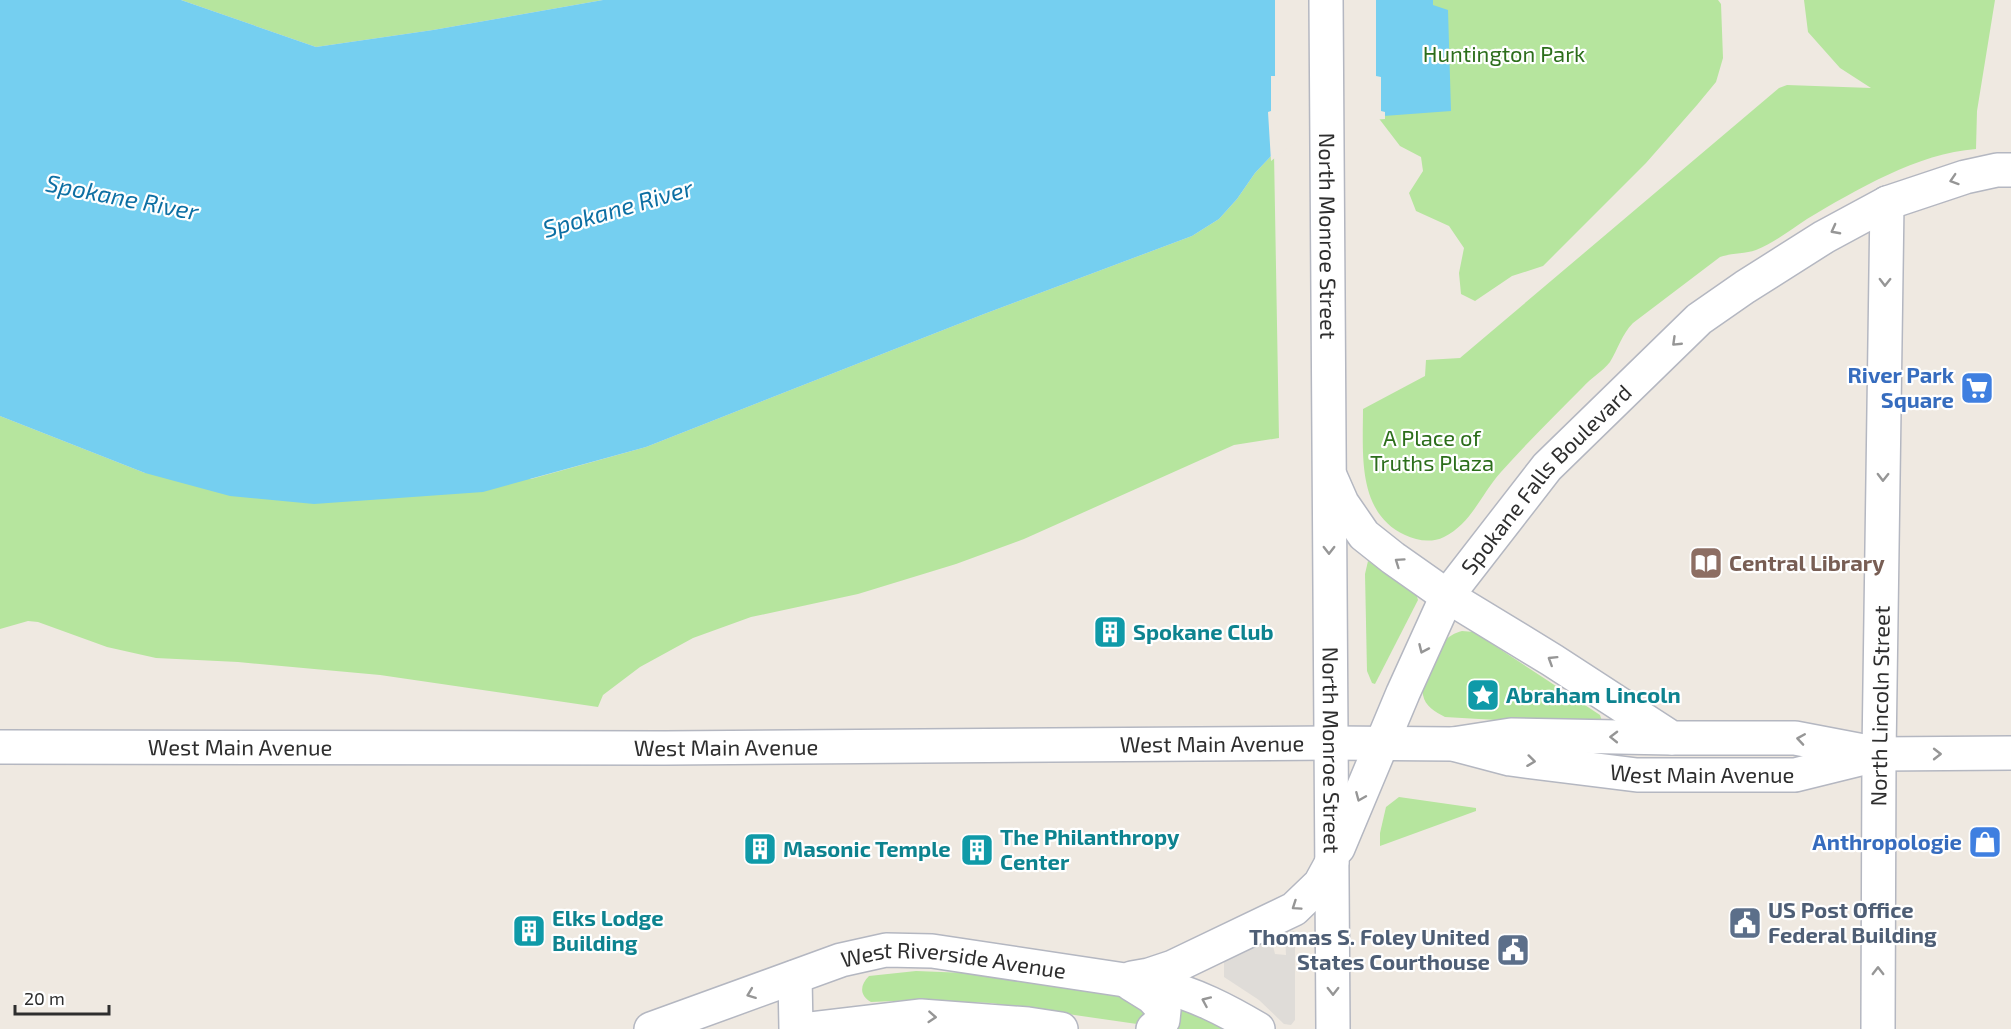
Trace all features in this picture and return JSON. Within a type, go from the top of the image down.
[{"type":"main road","name":"North Monroe Street","points":[[1326,0],[1333,1029]]},
{"type":"main road","name":"Spokane Falls Boulevard","points":[[1332,862],[1447,596],[1547,467],[1699,319],[1745,287],[1824,237],[1887,203],[1965,177],[1997,170],[2011,170]]},
{"type":"main road","name":"North Lincoln Street","points":[[1878,1029],[1879,754],[1887,203]]},
{"type":"main road","name":"North Monroe Street","points":[[1328,471],[1342,503],[1364,535],[1447,596],[1552,660],[1672,738]]},
{"type":"main road","name":"West Main Avenue","points":[[0,747],[665,748],[1453,744],[1511,735],[1795,738],[1879,754],[2011,753]]},
{"type":"main road","name":"West Main Avenue","points":[[1453,744],[1510,759],[1637,775],[1795,775],[1879,754]]},
{"type":"main road","points":[[1118,979],[1149,975],[1173,967],[1294,909],[1320,884],[1332,862]]},
{"type":"main road","name":"West Riverside Avenue","points":[[651,1029],[841,960],[886,950],[932,951],[1182,991],[1229,1012],[1258,1029]]},
{"type":"main road","points":[[795,977],[796,1029]]},
{"type":"main road","points":[[1118,979],[1140,988],[1159,1002],[1165,1015],[1160,1024],[1153,1029]]},
{"type":"main road","points":[[811,1029],[921,1016],[1028,1024],[1061,1029]]},
{"type":"green space","points":[[181,0],[603,0],[433,30],[316,47]]},
{"type":"green space","name":"Huntington Park","points":[[1433,0],[1718,0],[1721,4],[1723,58],[1716,82],[1697,105],[1646,163],[1543,266],[1512,276],[1475,301],[1461,294],[1459,273],[1464,248],[1449,226],[1416,211],[1409,193],[1423,171],[1421,157],[1400,146],[1377,116],[1433,5]]},
{"type":"green space","name":"A Place of Truths Plaza","points":[[1804,0],[1995,0],[1977,111],[1976,149],[1954,152],[1910,165],[1846,196],[1762,247],[1720,257],[1629,327],[1610,362],[1511,461],[1469,516],[1454,531],[1439,539],[1419,540],[1389,525],[1378,512],[1366,481],[1363,409],[1425,376],[1426,360],[1460,358],[1779,88],[1787,85],[1871,88],[1840,68],[1808,32]]},
{"type":"green space","points":[[1274,153],[1279,438],[1234,445],[1024,539],[956,564],[858,594],[751,617],[693,638],[640,667],[603,695],[598,707],[380,675],[238,662],[156,658],[107,647],[38,622],[28,621],[0,629],[0,416],[145,473],[531,479],[646,447],[984,314],[1192,236],[1219,219]]},
{"type":"green space","points":[[1368,561],[1416,593],[1418,600],[1375,684],[1372,683],[1367,671],[1365,574]]},
{"type":"green space","points":[[1462,631],[1474,632],[1600,715],[1602,721],[1598,726],[1445,717],[1438,713],[1424,699],[1424,684],[1440,647],[1449,637]]},
{"type":"green space","points":[[1399,797],[1476,808],[1476,811],[1380,846],[1380,833],[1386,807]]},
{"type":"green space","points":[[916,971],[992,974],[1139,997],[1148,1013],[1144,1021],[1137,1024],[991,1003],[917,1000],[871,1002],[864,996],[863,986],[869,976]]},
{"type":"green space","points":[[1168,1001],[1237,1029],[1166,1029]]},
{"type":"shaded area","points":[[1294,931],[1295,934],[1295,1020],[1291,1025],[1284,1024],[1259,1000],[1224,977],[1224,958],[1271,938],[1275,954],[1286,955],[1285,934]]},
{"type":"water","name":"Spokane River","points":[[0,0],[181,0],[316,47],[433,30],[603,0],[1433,0],[1433,5],[1448,10],[1451,111],[1343,119],[1293,140],[1274,153],[1219,219],[1192,236],[984,314],[646,447],[483,492],[314,504],[230,496],[145,473],[0,416]]},
{"type":"pier","points":[[1275,0],[1376,0],[1376,76],[1381,77],[1381,111],[1385,112],[1385,119],[1344,122],[1295,142],[1271,161],[1268,112],[1271,111],[1271,76],[1275,76]]},
{"type":"place","name":"River Park Square","points":[[1977,388]]},
{"type":"place","name":"Central Library","points":[[1706,563]]},
{"type":"place","name":"Spokane Club","points":[[1110,632]]},
{"type":"place","name":"Abraham Lincoln","points":[[1483,695]]},
{"type":"place","name":"Anthropologie","points":[[1985,842]]},
{"type":"place","name":"Masonic Temple","points":[[760,849]]},
{"type":"place","name":"The Philanthropy Center","points":[[977,850]]},
{"type":"place","name":"US Post Office Federal Building","points":[[1745,923]]},
{"type":"place","name":"Elks Lodge Building","points":[[529,931]]},
{"type":"place","name":"Thomas S. Foley United States Courthouse","points":[[1513,950]]}]
